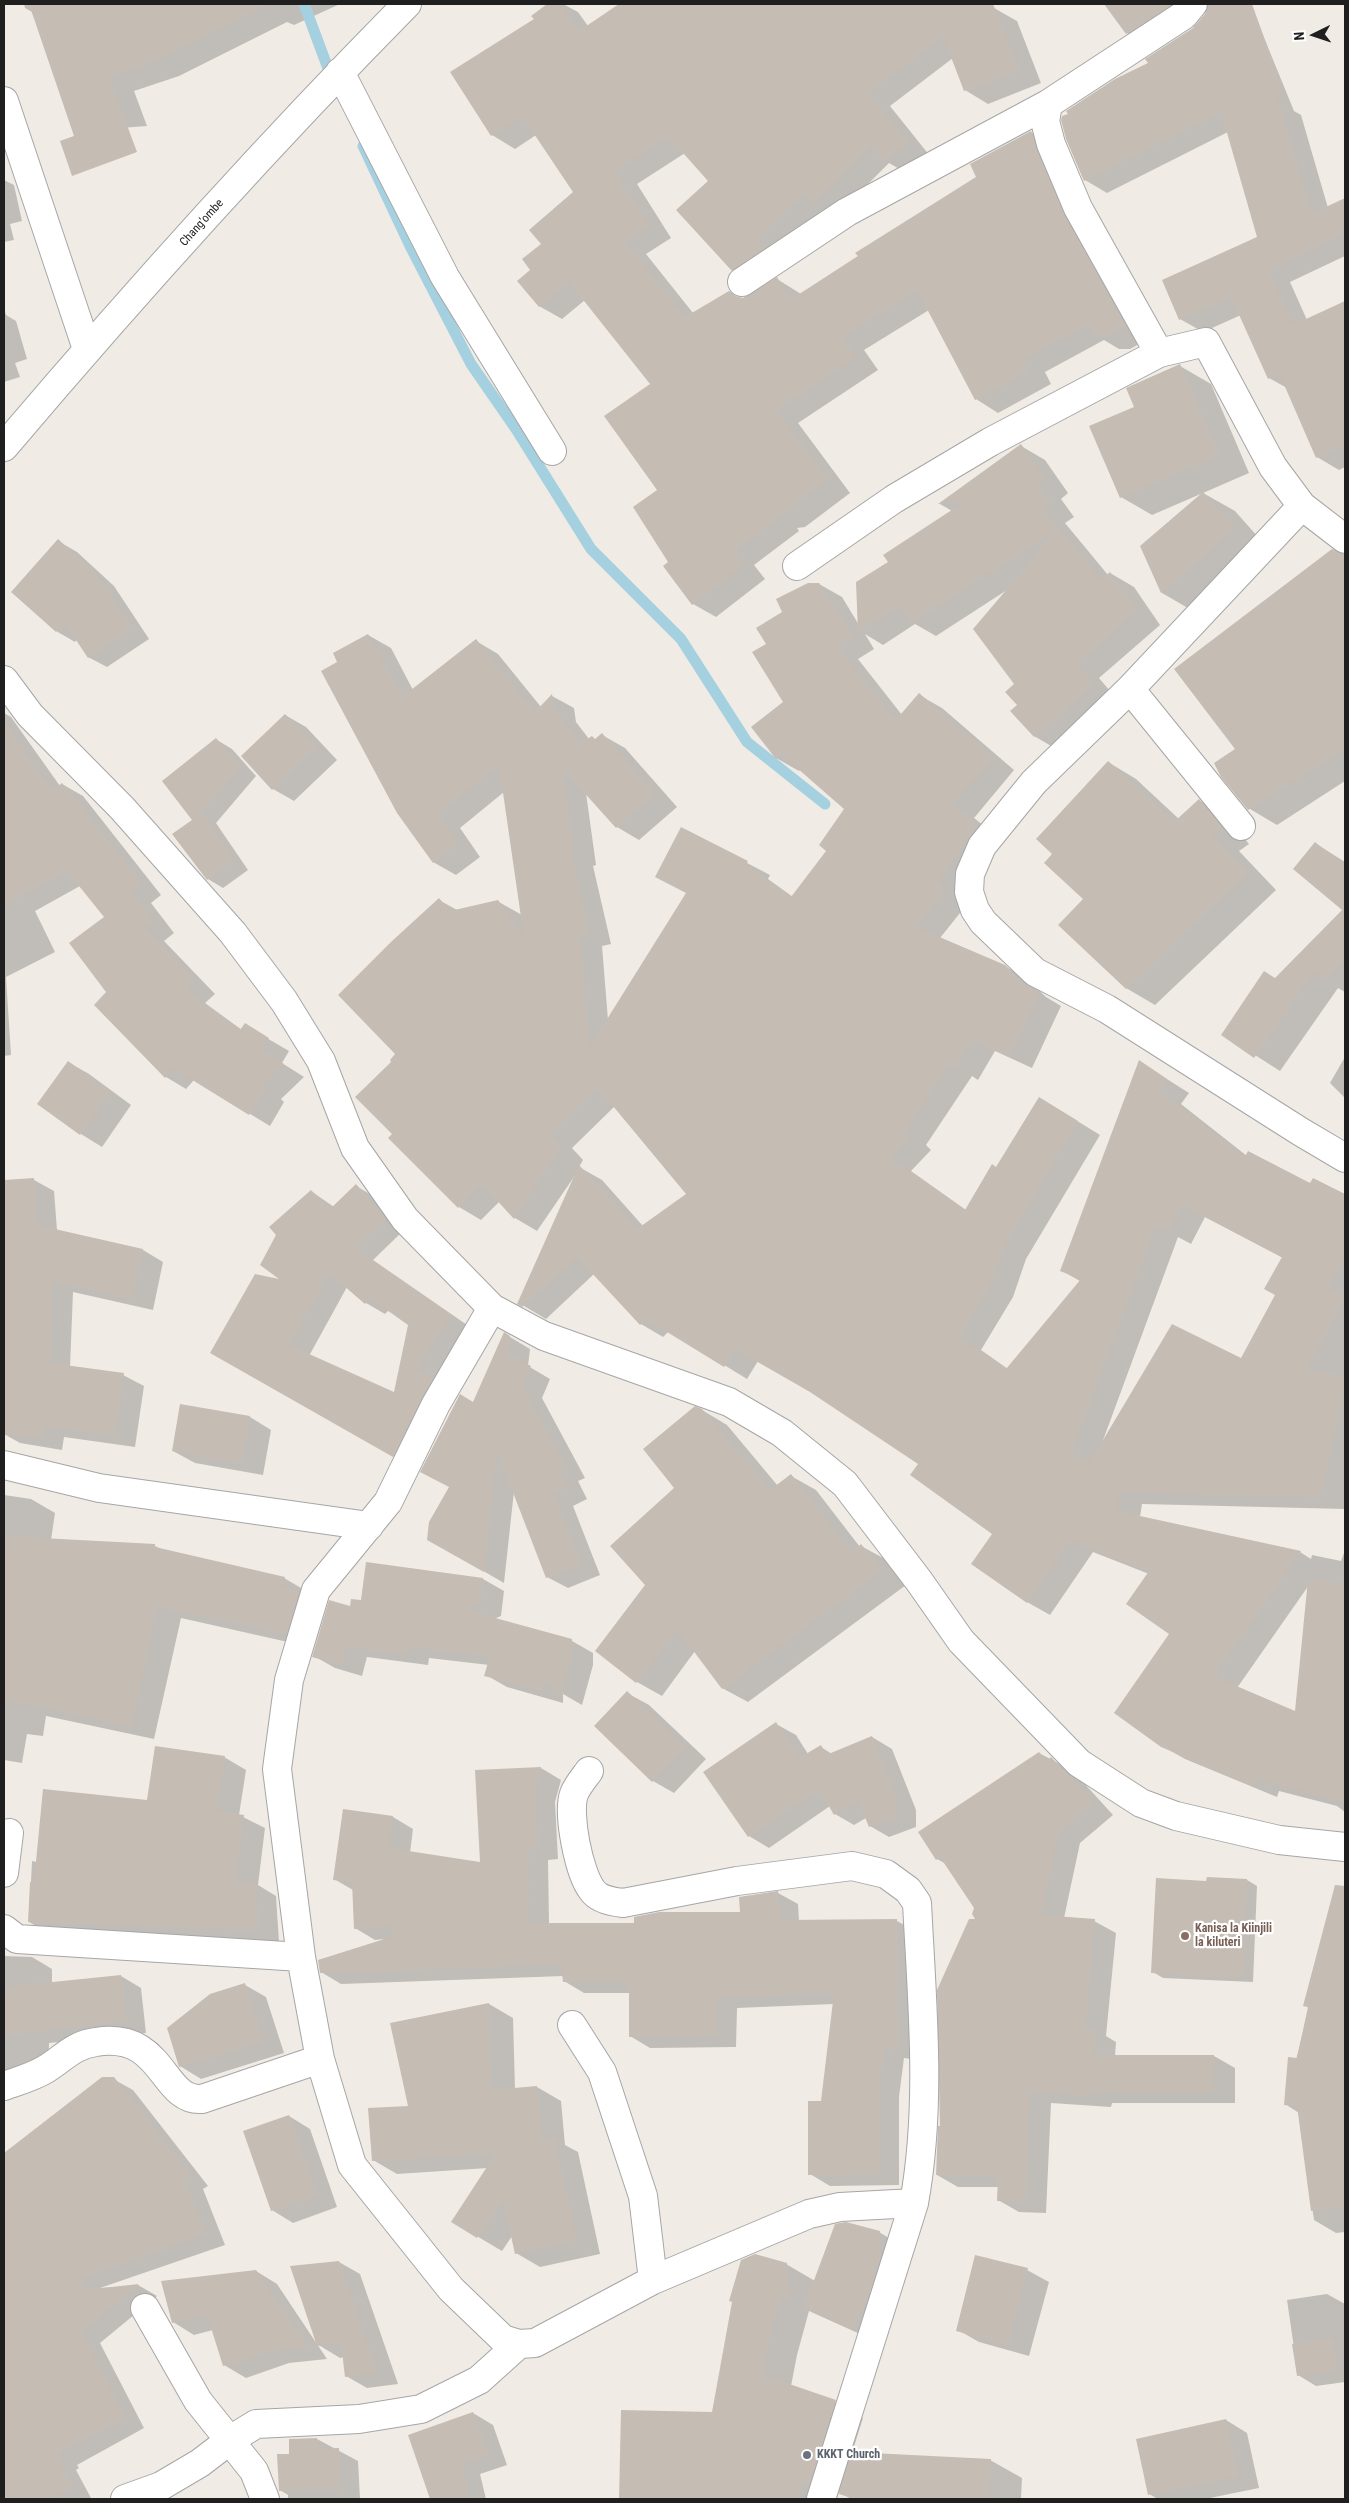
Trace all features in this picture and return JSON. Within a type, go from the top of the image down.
[{"type":"street","name":"Chang'ombe","points":[[4,447],[87,349],[340,72],[407,4]]},
{"type":"street","points":[[742,282],[847,212],[1048,104],[1184,15],[1193,4]]},
{"type":"street","points":[[340,72],[445,278],[552,451]]},
{"type":"street","points":[[4,101],[87,349]]},
{"type":"street","points":[[1048,104],[1045,121],[1051,144],[1078,208],[1158,353]]},
{"type":"street","points":[[797,566],[918,484],[990,442],[1158,353],[1206,342],[1273,467],[1302,506],[1345,539]]},
{"type":"street","points":[[1302,506],[1130,689],[1034,782],[982,846],[970,874],[970,892],[975,910],[983,922],[1035,972],[1107,1009],[1345,1158]]},
{"type":"street","points":[[4,680],[30,715],[122,808],[233,933],[284,1001],[321,1061],[355,1148],[405,1219],[492,1308],[544,1336],[728,1402],[782,1433],[845,1484],[919,1581],[961,1641],[1079,1762],[1142,1803],[1176,1816],[1279,1840],[1345,1847]]},
{"type":"street","points":[[1130,689],[1241,826]]},
{"type":"street","points":[[492,1308],[436,1404],[388,1502],[316,1590],[289,1680],[277,1769],[301,1957],[320,2059],[352,2165],[451,2289],[503,2339],[519,2344],[536,2343],[653,2280],[809,2214],[840,2207],[914,2203]]},
{"type":"street","points":[[4,1465],[99,1488],[369,1526]]},
{"type":"street","points":[[589,1771],[574,1794],[572,1816],[577,1854],[592,1891],[609,1901],[623,1903],[737,1881],[852,1866],[886,1874],[908,1890],[917,1903],[926,2083],[922,2157],[914,2203],[821,2499]]},
{"type":"street","points":[[4,1873],[9,1833]]},
{"type":"street","points":[[4,1929],[17,1939],[301,1957]]},
{"type":"street","points":[[572,2025],[602,2072],[643,2196],[653,2280]]},
{"type":"street","points":[[4,2086],[46,2069],[74,2048],[96,2042],[125,2042],[147,2052],[182,2095],[193,2100],[202,2099],[320,2059]]},
{"type":"street","points":[[145,2308],[198,2402],[254,2471],[265,2499]]},
{"type":"street","points":[[125,2499],[161,2486],[200,2463],[230,2440],[256,2424],[359,2418],[421,2409],[480,2380],[519,2344]]},
{"type":"building","points":[[29,4],[269,4],[153,62],[109,77],[137,152],[72,176],[60,141],[74,136]]},
{"type":"building","points":[[547,4],[560,4],[579,31],[619,4],[993,4],[1019,70],[964,91],[943,36],[868,93],[908,142],[884,162],[871,145],[814,203],[805,194],[756,240],[762,250],[732,271],[676,210],[708,181],[668,136],[615,171],[649,225],[624,241],[685,317],[729,291],[743,298],[777,277],[790,300],[858,256],[855,253],[976,177],[970,164],[1031,131],[1064,214],[1126,326],[1107,336],[1095,336],[1088,324],[1023,359],[1029,371],[975,400],[917,290],[842,337],[856,357],[776,410],[828,479],[782,515],[776,515],[777,518],[733,552],[743,565],[692,605],[663,566],[668,562],[633,507],[657,490],[604,416],[650,384],[569,282],[539,307],[517,281],[530,270],[522,259],[541,244],[529,230],[573,192],[522,116],[491,136],[450,72],[534,19],[531,16]]},
{"type":"building","points":[[1104,4],[1173,4],[1126,34]]},
{"type":"building","points":[[1208,4],[1252,4],[1283,90],[1276,92],[1311,214],[1345,198],[1345,233],[1268,269],[1293,325],[1345,301],[1345,444],[1316,458],[1279,373],[1268,379],[1231,297],[1179,320],[1162,280],[1257,237],[1221,112],[1084,181],[1066,139],[1061,120],[1062,116],[1068,114],[1066,111],[1115,79],[1148,63],[1145,59],[1193,28],[1205,14]]},
{"type":"building","points":[[1180,364],[1219,455],[1120,498],[1089,426],[1134,407],[1126,388]]},
{"type":"building","points":[[1021,444],[1045,479],[1037,485],[1051,503],[1042,509],[1101,580],[1110,572],[1137,610],[1076,664],[1093,684],[1034,737],[1010,711],[1017,705],[1005,692],[1014,684],[973,629],[1058,529],[911,623],[899,605],[858,632],[856,582],[888,562],[883,555],[964,502],[938,504]]},
{"type":"building","points":[[1203,492],[1235,528],[1161,593],[1140,546]]},
{"type":"building","points":[[58,539],[96,574],[131,628],[88,658],[64,622],[56,632],[11,592]]},
{"type":"building","points":[[1332,549],[1345,554],[1345,748],[1248,810],[1221,777],[1214,763],[1235,749],[1174,669]]},
{"type":"building","points":[[808,583],[819,583],[853,636],[837,646],[895,721],[919,693],[993,757],[952,804],[979,825],[937,882],[946,889],[916,927],[1005,965],[1024,983],[1039,992],[1009,1057],[972,1039],[955,1068],[949,1064],[904,1132],[909,1137],[890,1158],[965,1210],[992,1164],[996,1167],[1039,1097],[1078,1121],[1004,1246],[990,1284],[959,1337],[1006,1369],[1081,1279],[1060,1271],[1139,1060],[1167,1079],[1159,1091],[1245,1157],[1248,1151],[1310,1183],[1313,1178],[1345,1194],[1345,1254],[1328,1288],[1345,1298],[1307,1368],[1345,1377],[1345,1387],[1320,1497],[1119,1492],[1117,1511],[1301,1551],[1213,1676],[1295,1711],[1308,1579],[1345,1584],[1345,1802],[1256,1779],[1254,1786],[1161,1747],[1114,1713],[1169,1634],[1126,1604],[1149,1571],[1070,1540],[1027,1603],[971,1564],[992,1534],[910,1475],[918,1464],[810,1392],[735,1349],[724,1367],[646,1319],[640,1325],[577,1257],[522,1307],[517,1304],[579,1165],[637,1229],[686,1194],[598,1088],[550,1134],[561,1146],[514,1219],[482,1184],[458,1208],[388,1138],[392,1134],[355,1097],[391,1062],[390,1060],[395,1054],[338,995],[391,942],[439,898],[450,911],[498,900],[524,938],[499,765],[438,814],[458,844],[433,863],[397,813],[321,671],[337,662],[333,653],[368,634],[402,697],[476,639],[534,713],[552,694],[554,707],[579,744],[592,736],[595,739],[602,733],[655,794],[616,828],[562,768],[574,853],[571,853],[589,932],[580,934],[589,1048],[686,893],[655,877],[681,827],[748,861],[746,865],[791,897],[826,851],[819,845],[844,809],[781,754],[776,759],[751,727],[783,702],[752,652],[766,644],[756,628],[782,612],[776,599]],"holes":[[[1182,1205],[1282,1257],[1264,1289],[1275,1295],[1241,1358],[1172,1324],[1090,1462],[1071,1453],[1156,1225],[1168,1232]]]},
{"type":"building","points":[[285,714],[316,747],[272,790],[241,756]]},
{"type":"building","points":[[4,722],[52,791],[62,783],[141,883],[132,891],[154,921],[145,928],[195,981],[186,991],[240,1030],[245,1023],[269,1038],[262,1050],[284,1064],[261,1087],[264,1090],[249,1115],[173,1068],[165,1078],[94,1005],[106,992],[69,943],[104,917],[67,871],[4,905]]},
{"type":"building","points":[[216,738],[241,767],[200,814],[202,813],[234,861],[207,880],[172,834],[192,820],[162,781]]},
{"type":"building","points":[[1108,761],[1174,822],[1199,799],[1222,827],[1212,834],[1248,873],[1126,989],[1058,925],[1083,899],[1044,863],[1052,854],[1036,839]]},
{"type":"building","points":[[1315,842],[1345,867],[1345,959],[1323,981],[1314,971],[1254,1058],[1221,1035],[1264,971],[1275,978],[1342,910],[1293,869]]},
{"type":"building","points":[[68,1061],[111,1092],[80,1135],[37,1104]]},
{"type":"building","points":[[34,1178],[37,1225],[143,1249],[132,1299],[53,1281],[50,1363],[124,1373],[115,1436],[44,1426],[42,1439],[4,1433],[4,1180]]},
{"type":"building","points":[[356,1184],[386,1219],[355,1248],[451,1315],[416,1369],[433,1378],[393,1457],[210,1353],[255,1274],[279,1279],[260,1265],[276,1235],[269,1227],[311,1190],[329,1210]],"holes":[[[329,1273],[365,1304],[370,1298],[408,1325],[394,1392],[289,1345]]]},
{"type":"building","points":[[504,1332],[510,1336],[508,1355],[531,1366],[522,1386],[565,1466],[558,1470],[567,1487],[554,1494],[581,1564],[546,1578],[497,1451],[484,1572],[427,1540],[429,1522],[449,1487],[420,1472],[460,1394],[473,1402]]},
{"type":"building","points":[[180,1404],[250,1416],[242,1464],[172,1451]]},
{"type":"building","points":[[695,1406],[702,1409],[770,1490],[791,1474],[851,1553],[861,1544],[882,1570],[722,1689],[677,1629],[636,1683],[595,1651],[645,1585],[610,1546],[674,1488],[643,1449]]},
{"type":"building","points":[[4,1536],[155,1544],[155,1547],[285,1577],[282,1587],[299,1592],[286,1634],[157,1606],[131,1726],[4,1699]]},
{"type":"building","points":[[366,1562],[483,1578],[480,1604],[466,1610],[572,1639],[572,1652],[561,1694],[542,1677],[543,1691],[484,1676],[490,1656],[408,1646],[407,1654],[346,1646],[341,1665],[312,1657],[329,1600],[350,1606],[351,1599],[361,1600]]},
{"type":"building","points":[[627,1691],[685,1747],[652,1782],[594,1726]]},
{"type":"building","points":[[776,1722],[799,1758],[821,1745],[826,1755],[872,1736],[896,1798],[896,1816],[869,1827],[858,1800],[834,1815],[819,1789],[748,1837],[703,1772]]},
{"type":"building","points":[[155,1746],[225,1756],[217,1811],[244,1815],[235,1884],[255,1882],[258,1930],[28,1922],[30,1882],[34,1882],[43,1789],[147,1800]]},
{"type":"building","points":[[1039,1752],[1047,1761],[1051,1757],[1093,1802],[1059,1831],[1041,1915],[1095,1919],[1085,2028],[1096,2029],[1093,2055],[1214,2055],[1214,2092],[1091,2091],[1090,2096],[1030,2091],[1025,2202],[997,2201],[998,2176],[936,2175],[938,2126],[940,2126],[937,1990],[969,1919],[975,1919],[972,1914],[974,1908],[940,1857],[936,1860],[918,1832]]},
{"type":"building","points":[[541,1767],[535,1790],[538,1848],[528,1849],[529,1923],[634,1923],[634,1917],[659,1912],[740,1912],[739,1897],[778,1891],[780,1920],[897,1919],[898,2049],[884,2048],[879,2085],[880,2174],[808,2175],[808,2101],[821,2101],[834,1993],[717,1997],[716,2036],[629,2037],[629,1982],[563,1982],[561,1964],[320,1973],[318,1960],[394,1936],[392,1926],[354,1929],[352,1882],[333,1880],[343,1809],[393,1816],[389,1848],[480,1862],[475,1770]]},
{"type":"building","points":[[1207,1877],[1247,1879],[1243,1977],[1151,1973],[1156,1878],[1206,1881]]},
{"type":"building","points":[[1335,1885],[1345,1886],[1345,2207],[1311,2211],[1297,2106],[1284,2105],[1288,2057],[1297,2058],[1308,2007],[1303,2006]]},
{"type":"building","points":[[121,1975],[126,2021],[4,2035],[4,1987]]},
{"type":"building","points":[[245,1983],[263,2041],[179,2067],[167,2028],[210,1994]]},
{"type":"building","points":[[489,2003],[491,2090],[537,2086],[542,2140],[554,2137],[577,2240],[515,2254],[503,2200],[477,2238],[451,2222],[496,2153],[372,2161],[368,2108],[408,2106],[390,2023]]},
{"type":"building","points":[[102,2077],[114,2077],[189,2174],[184,2178],[206,2234],[82,2277],[85,2290],[139,2284],[81,2332],[125,2417],[58,2453],[60,2457],[57,2458],[72,2487],[49,2499],[4,2499],[4,2153]]},
{"type":"building","points":[[289,2115],[317,2195],[271,2211],[243,2131]]},
{"type":"building","points":[[846,2222],[880,2231],[880,2259],[868,2298],[853,2330],[804,2307],[835,2224]]},
{"type":"building","points":[[755,2254],[787,2263],[790,2300],[781,2296],[769,2339],[763,2375],[836,2400],[810,2483],[801,2481],[798,2499],[619,2499],[621,2410],[712,2412],[732,2302],[729,2301],[741,2260]]},
{"type":"building","points":[[975,2255],[1028,2268],[1008,2345],[956,2331]]},
{"type":"building","points":[[339,2261],[377,2372],[345,2377],[341,2343],[317,2346],[290,2266]]},
{"type":"building","points":[[256,2270],[307,2347],[267,2352],[223,2366],[207,2315],[172,2323],[161,2281]]},
{"type":"building","points":[[1333,2339],[1337,2371],[1297,2376],[1292,2344]]},
{"type":"building","points":[[473,2412],[488,2454],[461,2463],[470,2499],[430,2499],[408,2435]]},
{"type":"building","points":[[1226,2419],[1238,2476],[1148,2495],[1136,2439]]},
{"type":"building","points":[[317,2438],[318,2449],[339,2448],[340,2489],[279,2491],[277,2454],[289,2454],[289,2439]]},
{"type":"building","points":[[852,2452],[991,2459],[989,2499],[855,2499],[839,2494]]},
{"type":"waterway","points":[[304,4],[332,79]]},
{"type":"waterway","points":[[363,146],[410,246],[471,364],[516,429],[591,549],[681,639],[747,742],[825,804]]},
{"type":"place","name":"Kanisa la Kiinjili la kiluteri","points":[[1185,1936]]},
{"type":"place","name":"KKKT Church","points":[[807,2455]]}]
